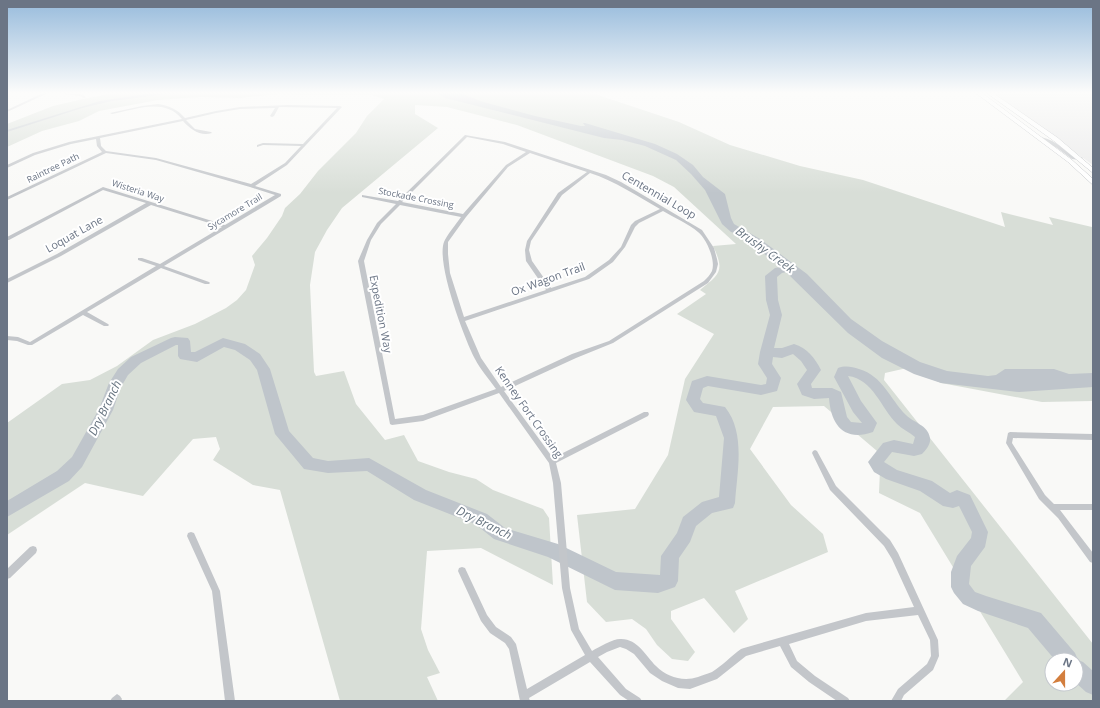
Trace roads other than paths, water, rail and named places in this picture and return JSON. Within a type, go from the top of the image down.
[{"type":"main road","points":[[1023,126],[1070,161],[1093,183]]},
{"type":"main road","points":[[1035,126],[1080,158],[1093,171]]},
{"type":"street","points":[[7,167],[52,148],[150,126]]},
{"type":"street","points":[[190,126],[193,129],[210,133]]},
{"type":"street","points":[[252,186],[286,164],[321,126]]},
{"type":"street","name":"Centennial Loop","points":[[466,136],[504,143],[590,170],[620,183],[700,231],[706,238],[715,260],[715,270],[706,282],[611,342],[574,356],[500,390]]},
{"type":"street","name":"Expedition Way","points":[[466,136],[379,223],[369,240],[361,261],[392,422],[423,418],[500,390]]},
{"type":"street","points":[[98,137],[99,146],[105,152]]},
{"type":"street","points":[[1040,138],[1059,147],[1071,156],[1080,158]]},
{"type":"street","points":[[258,146],[263,144],[303,145]]},
{"type":"street","name":"Kenney Fort Crossing","points":[[530,151],[508,166],[464,216],[446,242],[445,254],[447,273],[462,320],[478,359],[552,462],[557,483],[561,515],[566,588],[575,630],[591,656],[623,692],[637,701]]},
{"type":"street","name":"Sycamore Trail","points":[[7,338],[18,339],[30,344],[279,195],[252,186],[156,160],[105,152]]},
{"type":"street","name":"Raintree Path","points":[[7,199],[105,152]]},
{"type":"street","points":[[550,291],[529,261],[529,241],[560,194],[590,170]]},
{"type":"street","name":"Wisteria Way","points":[[7,238],[103,188],[226,227]]},
{"type":"street","name":"Stockade Crossing","points":[[364,196],[464,216]]},
{"type":"street","name":"Loquat Lane","points":[[7,280],[59,255],[150,203]]},
{"type":"street","name":"Ox Wagon Trail","points":[[462,320],[587,278],[611,261],[624,247],[633,226],[644,218],[663,209]]},
{"type":"street","points":[[140,259],[207,283]]},
{"type":"street","points":[[83,312],[106,325]]},
{"type":"street","points":[[552,462],[646,414]]},
{"type":"street","points":[[1093,437],[1010,435],[1009,443],[1042,497],[1061,516],[1093,558]]},
{"type":"street","points":[[815,453],[833,488],[887,542],[934,640],[935,656],[930,668],[901,692],[896,701]]},
{"type":"street","points":[[1052,507],[1093,507]]},
{"type":"street","points":[[191,536],[216,592],[230,701]]},
{"type":"street","points":[[7,575],[33,550]]},
{"type":"street","points":[[462,571],[484,618],[493,630],[508,640],[513,647],[524,699],[591,656],[612,645],[620,643],[628,644],[637,651],[653,670],[665,678],[678,683],[690,684],[714,676],[744,652],[866,617],[920,610]]},
{"type":"street","points":[[783,642],[794,664],[812,679],[845,701]]},
{"type":"water","points":[[20,126],[26,126],[7,132],[7,130]]},
{"type":"water","name":"Brushy Creek","points":[[556,126],[595,126],[655,144],[677,154],[693,165],[703,177],[725,194],[734,224],[760,239],[807,274],[851,319],[882,341],[920,362],[947,371],[988,376],[996,375],[1005,369],[1054,369],[1069,374],[1093,373],[1093,387],[1019,392],[941,383],[914,374],[882,358],[848,333],[788,274],[743,236],[731,232],[722,224],[705,190],[676,160],[645,146],[622,140],[604,138]]},
{"type":"waterway","name":"Dry Branch","points":[[767,352],[776,315],[772,300],[771,276],[779,270],[792,268]]},
{"type":"waterway","name":"Dry Branch","points":[[7,510],[63,476],[77,462],[106,410],[114,387],[123,372],[136,360],[175,341],[184,341],[185,356],[197,357],[223,342],[240,347],[255,357],[263,369],[282,434],[309,464],[328,467],[369,464],[420,495],[481,519],[500,534],[552,550],[615,581],[658,584],[669,581],[670,556],[684,537],[689,522],[708,507],[727,503],[731,438],[724,416],[720,411],[699,408],[693,400],[697,385],[707,381],[761,390],[772,387],[774,378],[765,364],[767,352]]},
{"type":"waterway","points":[[767,352],[782,353],[794,349],[803,355],[814,370],[804,384],[807,391],[814,394],[832,393],[836,396],[840,418],[846,426],[851,428],[868,428],[870,423],[858,408],[841,377],[843,371],[860,374],[879,389],[900,418],[905,423],[919,431],[922,438],[921,444],[917,450],[894,446],[888,447],[876,462],[879,467],[898,477],[926,486],[949,501],[953,501],[957,497],[964,500],[980,532],[979,541],[963,562],[960,572],[960,587],[969,598],[984,605],[1034,620],[1061,652]]},
{"type":"waterway","points":[[1084,677],[1093,685]]}]
